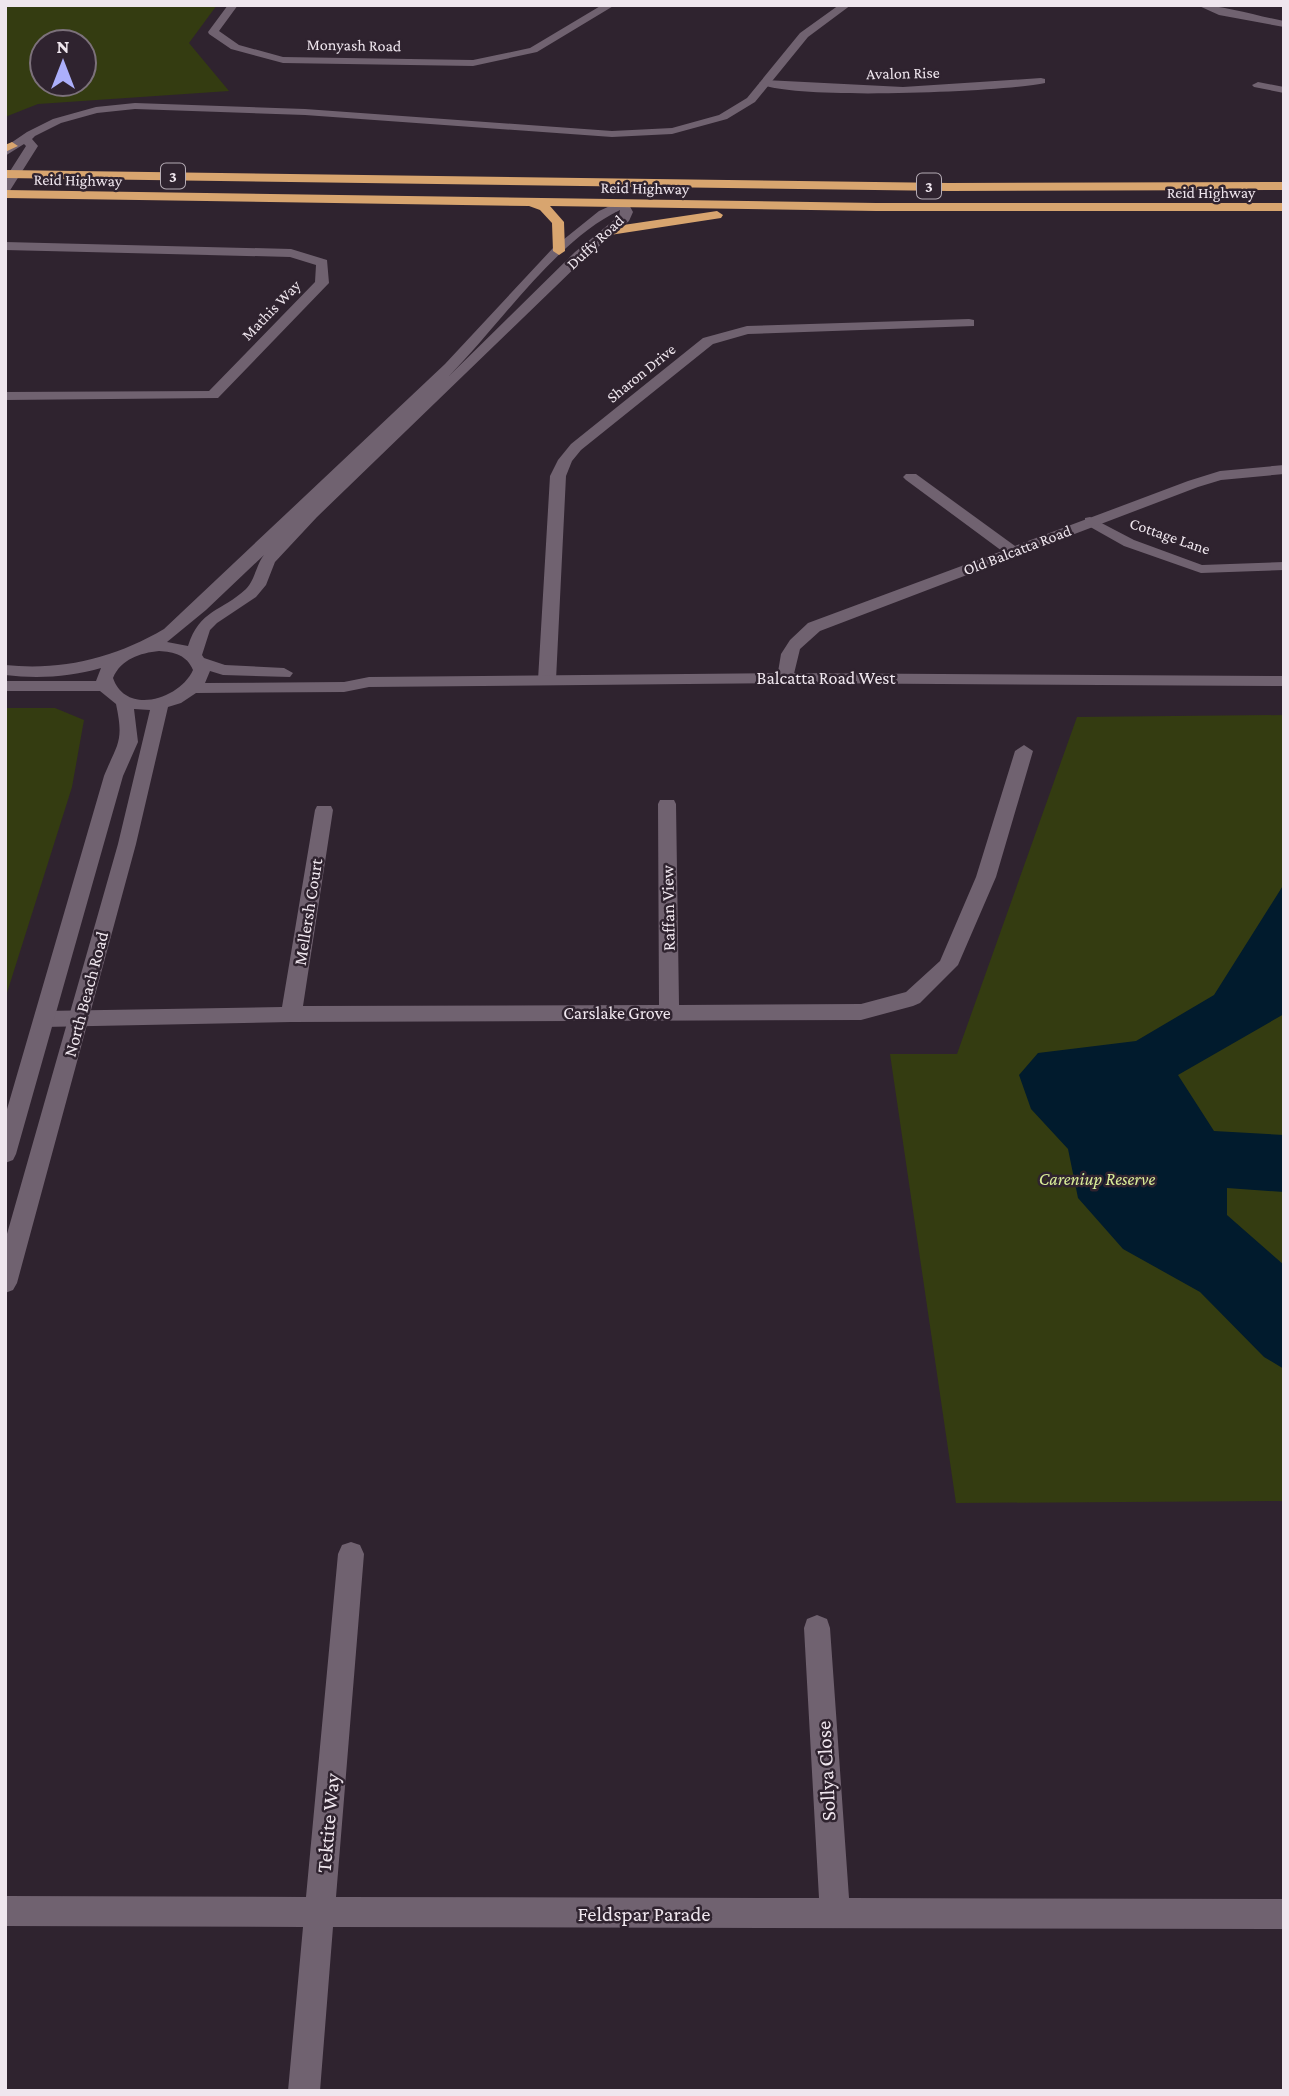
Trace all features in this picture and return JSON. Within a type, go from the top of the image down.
[{"type":"highway","name":"Reid Highway","points":[[10,174],[698,184],[1284,186]]},
{"type":"highway","points":[[575,181],[617,192],[624,197],[623,204]]},
{"type":"highway","points":[[623,204],[654,190],[698,184]]},
{"type":"highway","name":"Reid Highway","points":[[5,192],[526,203],[876,207],[1284,207]]},
{"type":"highway","points":[[526,203],[544,207],[551,212],[560,227],[559,251]]},
{"type":"highway","points":[[610,231],[736,212],[876,207]]},
{"type":"street","name":"Monyash Road","points":[[233,5],[213,32],[235,47],[283,60],[473,63],[533,50],[610,5]]},
{"type":"street","points":[[7,149],[43,127],[74,115],[118,107],[157,106],[414,118],[552,130],[643,134],[700,125],[723,117],[751,100],[804,35],[846,5]]},
{"type":"street","points":[[1203,6],[1242,17],[1284,24]]},
{"type":"street","name":"Avalon Rise","points":[[765,82],[852,90],[1004,86],[1041,81]]},
{"type":"street","points":[[1258,85],[1284,90]]},
{"type":"street","points":[[5,192],[10,174],[32,146],[26,139]]},
{"type":"street","name":"Duffy Road","points":[[145,648],[170,633],[210,598],[452,365],[559,251],[600,214],[623,204],[627,212],[625,218],[580,255],[312,514],[268,560],[258,585],[250,594],[211,619],[202,629],[197,658]]},
{"type":"street","name":"Mathis Way","points":[[5,246],[291,253],[322,263],[322,283],[213,395],[7,399]]},
{"type":"street","name":"Sharon Drive","points":[[548,680],[558,476],[565,460],[576,447],[709,341],[727,334],[747,330],[969,323]]},
{"type":"street","name":"Old Balcatta Road","points":[[786,678],[786,656],[794,643],[814,627],[1090,521],[1220,476],[1284,468]]},
{"type":"street","points":[[911,477],[1014,552]]},
{"type":"street","points":[[5,670],[52,673],[84,669],[145,648],[173,647],[197,658],[202,670],[193,688],[184,695],[160,704],[124,702],[115,698],[105,686],[107,671],[121,657]]},
{"type":"street","name":"Balcatta Road West","points":[[197,658],[223,670],[342,676],[369,682]]},
{"type":"street","name":"Balcatta Road West","points":[[193,688],[344,687],[369,682],[786,678],[1284,681]]},
{"type":"street","points":[[5,687],[105,686]]},
{"type":"street","name":"North Beach Road","points":[[5,1154],[111,789],[111,776],[129,743],[124,702]]},
{"type":"street","name":"North Beach Road","points":[[5,1283],[127,845],[160,704]]},
{"type":"street","name":"Carslake Grove","points":[[44,1019],[291,1014],[861,1012],[913,998],[948,965],[986,877],[1024,751]]},
{"type":"street","name":"Raffan View","points":[[667,804],[669,1013]]},
{"type":"street","name":"Mellersh Court","points":[[291,1014],[324,810]]},
{"type":"street","name":"Tektite Way","points":[[303,2091],[351,1554]]},
{"type":"street","name":"Sollya Close","points":[[817,1628],[835,1913]]},
{"type":"street","name":"Feldspar Parade","points":[[5,1912],[1284,1913]]},
{"type":"lane","name":"Cottage Lane","points":[[1090,521],[1129,543],[1201,569],[1284,566]]},
{"type":"green space","points":[[5,5],[217,5],[189,43],[229,91],[38,104],[5,117]]},
{"type":"green space","points":[[5,708],[55,708],[84,720],[72,787],[5,999]]},
{"type":"green space","name":"Careniup Reserve","points":[[1284,715],[1284,1501],[956,1503],[890,1054],[957,1054],[1077,717]]},
{"type":"water","points":[[1284,884],[1284,1014],[1178,1075],[1214,1131],[1284,1135],[1284,1192],[1227,1188],[1227,1215],[1284,1265],[1284,1369],[1264,1357],[1200,1292],[1123,1249],[1078,1198],[1068,1149],[1031,1109],[1019,1075],[1038,1053],[1136,1041],[1214,995]]}]
